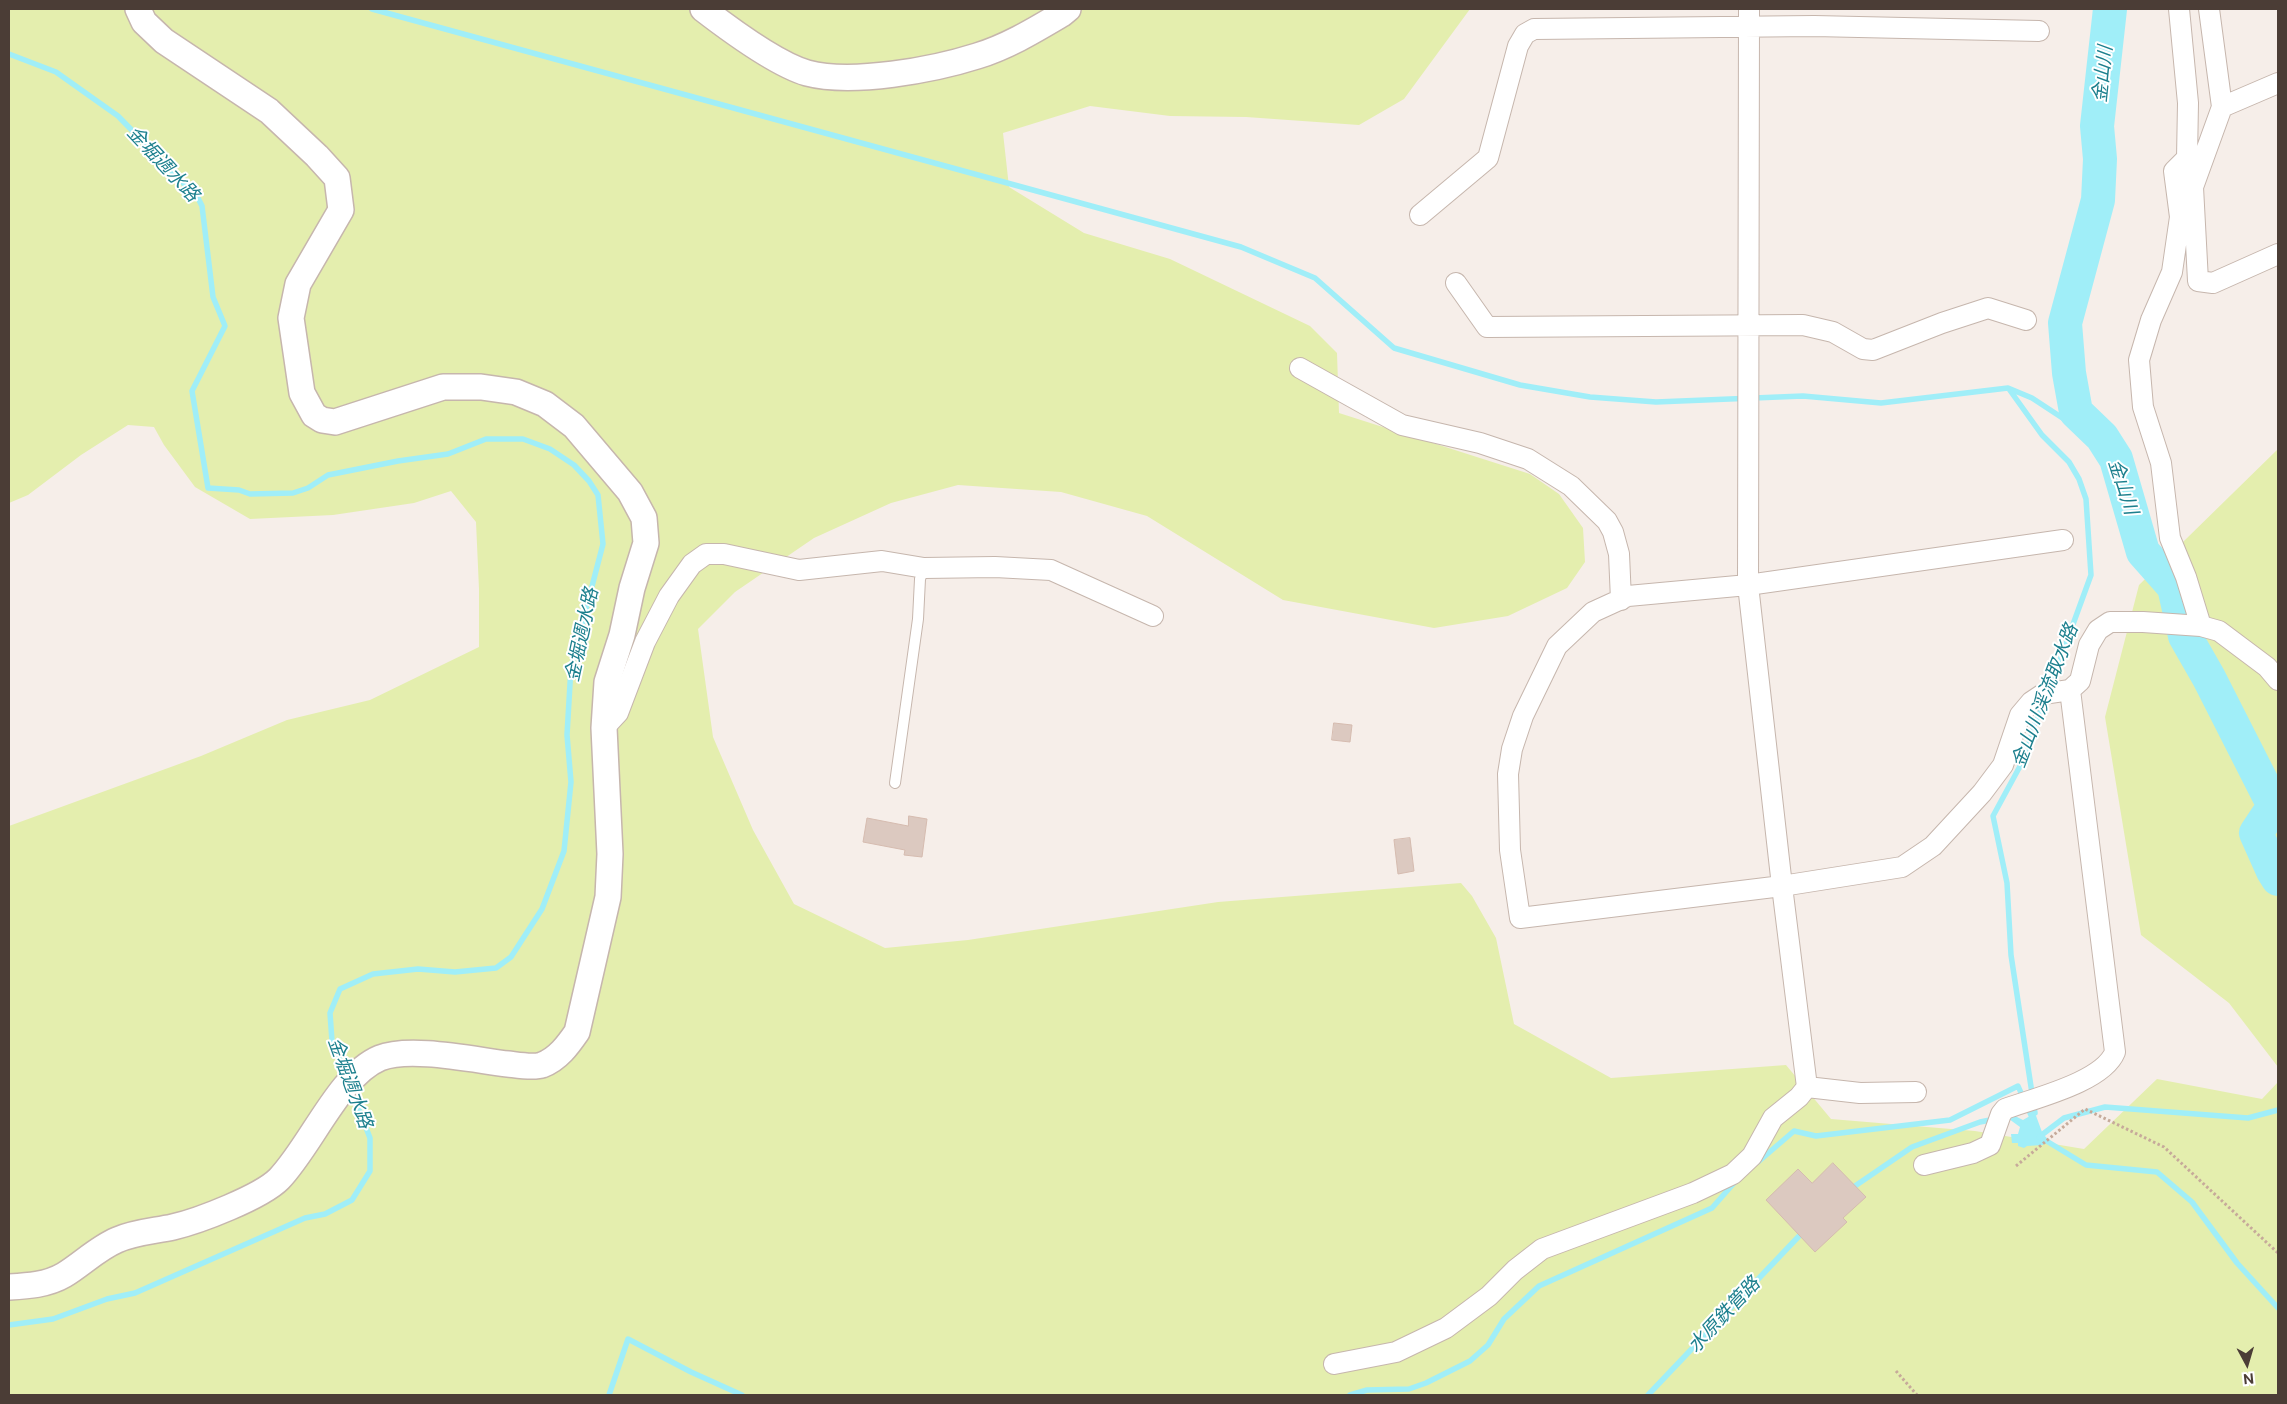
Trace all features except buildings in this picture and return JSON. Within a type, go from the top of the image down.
[{"type":"street","points":[[9,1287],[32,1286],[62,1276],[116,1240],[174,1227],[209,1215],[263,1191],[278,1180],[297,1158],[339,1095],[368,1065],[379,1059],[396,1053],[415,1053],[519,1065],[541,1065],[564,1050],[577,1032],[608,897],[610,854],[604,728],[607,682],[622,635],[632,588],[646,543],[644,518],[630,492],[574,426],[545,404],[516,392],[481,388],[443,387],[335,422],[322,420],[314,415],[302,393],[291,318],[298,284],[341,210],[337,178],[318,156],[269,111],[164,41],[144,22],[138,9]]},
{"type":"street","points":[[703,9],[758,47],[807,72],[861,77],[914,70],[977,56],[1021,37],[1068,9]]},
{"type":"street","points":[[2179,9],[2188,103],[2187,158],[2193,187],[2198,281],[2213,283],[2278,254]]},
{"type":"street","points":[[2193,187],[2222,107],[2209,9]]},
{"type":"street","points":[[1420,214],[1488,158],[1518,46],[1525,34],[1534,30],[1749,18],[1814,26],[2039,31]]},
{"type":"street","points":[[1334,1364],[1396,1352],[1446,1328],[1489,1296],[1515,1270],[1542,1249],[1693,1193],[1734,1174],[1752,1156],[1773,1118],[1800,1097],[1808,1086],[1782,886],[1748,585],[1749,18]]},
{"type":"street","points":[[2222,107],[2278,83]]},
{"type":"street","points":[[2187,158],[2174,170],[2180,217],[2172,272],[2151,320],[2139,360],[2144,407],[2161,463],[2170,538],[2186,577],[2202,626]]},
{"type":"street","points":[[1456,283],[1487,327],[1803,325],[1833,332],[1863,349],[1873,350],[1942,323],[1988,308],[2026,320]]},
{"type":"street","points":[[1300,368],[1402,425],[1480,443],[1528,459],[1572,486],[1608,521],[1613,532],[1618,554],[1621,600]]},
{"type":"street","points":[[2063,540],[1748,585],[1628,596],[1593,612],[1557,646],[1523,716],[1512,749],[1508,774],[1510,850],[1520,918],[1782,886],[1902,867],[1933,846],[1982,793],[2003,765],[2020,715],[2031,702],[2043,694],[2070,690],[2080,681],[2090,645],[2098,630],[2110,622],[2202,626],[2219,631],[2267,667],[2278,680]]},
{"type":"street","points":[[604,728],[618,713],[644,642],[668,596],[692,564],[706,554],[724,554],[800,570],[882,561],[924,568],[995,567],[1050,570],[1153,616]]},
{"type":"street","points":[[1924,1165],[1973,1153],[1990,1145],[2001,1114],[2005,1109],[2085,1080],[2112,1060],[2115,1052],[2070,690]]},
{"type":"street","points":[[1808,1086],[1860,1093],[1916,1092]]},
{"type":"lane","points":[[895,783],[918,619],[920,579],[924,568]]},
{"type":"path","points":[[2016,1166],[2084,1109],[2164,1147],[2278,1253]]},
{"type":"path","points":[[1896,1371],[1916,1395]]},
{"type":"green space","points":[[9,9],[1470,9],[1404,99],[1359,125],[1246,117],[1170,116],[1090,106],[1003,133],[1009,187],[1084,233],[1170,259],[1310,326],[1337,353],[1339,413],[1530,474],[1559,494],[1583,528],[1585,562],[1567,588],[1508,616],[1434,628],[1283,600],[1147,516],[1061,492],[958,485],[891,503],[814,538],[735,592],[698,629],[713,737],[753,830],[794,904],[885,948],[968,940],[1218,902],[1461,883],[1472,896],[1496,938],[1514,1024],[1611,1078],[1786,1065],[1831,1119],[1975,1131],[2084,1149],[2157,1079],[2262,1099],[2278,1082],[2278,1395],[9,1395],[9,826],[201,756],[287,720],[370,700],[479,647],[479,589],[476,522],[451,491],[414,503],[333,515],[250,519],[195,487],[164,445],[154,427],[128,425],[81,455],[28,495],[9,503]]},
{"type":"green space","points":[[2278,449],[2278,1067],[2229,1003],[2141,935],[2105,717],[2139,585]]},
{"type":"water","points":[[2035,1113],[2042,1132],[2048,1140],[2043,1145],[2027,1146],[2024,1148],[2018,1146],[2018,1143],[2012,1143],[2011,1134],[2018,1134],[2020,1127],[2009,1119],[2011,1114],[2023,1120]]},
{"type":"waterway","points":[[372,9],[1241,247],[1315,278],[1394,348],[1520,385],[1590,397],[1656,402],[1803,396],[1881,403],[2008,388],[2032,398],[2064,419],[2090,426]]},
{"type":"waterway","name":"金山川","points":[[2110,9],[2097,126],[2100,159],[2098,200],[2065,323],[2069,373],[2076,412],[2102,437],[2116,459],[2143,552],[2174,587],[2185,636],[2209,678],[2274,806],[2256,833],[2278,879]]},
{"type":"waterway","name":"金堀週水路","points":[[9,54],[56,72],[118,116],[198,198],[202,206],[213,297],[225,326],[192,391],[208,488],[239,490],[250,494],[293,493],[308,488],[328,475],[398,461],[448,454],[486,439],[523,439],[550,449],[574,465],[589,481],[598,495],[603,544],[571,667],[567,735],[571,782],[564,851],[542,909],[511,957],[496,968],[455,972],[418,969],[373,974],[340,989],[330,1013],[332,1041],[346,1075]]},
{"type":"waterway","name":"金山川渓流取水路","points":[[2009,389],[2042,435],[2069,462],[2079,479],[2086,499],[2091,575],[2049,690]]},
{"type":"waterway","name":"金山川渓流取水路","points":[[2035,1113],[2011,955],[2007,883],[1993,816],[2025,757],[2035,723],[2045,701]]},
{"type":"waterway","points":[[1758,1162],[1794,1131],[1816,1136],[1950,1120],[2018,1086],[2034,1122]]},
{"type":"waterway","name":"金堀週水路","points":[[9,1325],[53,1319],[107,1299],[135,1293],[305,1218],[325,1214],[352,1200],[370,1171],[370,1138],[351,1089]]},
{"type":"waterway","points":[[2039,1137],[2064,1118],[2105,1107],[2248,1118],[2278,1110]]},
{"type":"waterway","points":[[1855,1186],[1912,1147],[1980,1122],[1995,1119]]},
{"type":"waterway","points":[[2040,1137],[2086,1165],[2157,1172],[2192,1202],[2237,1263],[2278,1308]]},
{"type":"waterway","points":[[1350,1395],[1367,1390],[1409,1389],[1426,1383],[1470,1361],[1488,1345],[1504,1319],[1539,1286],[1712,1208],[1734,1183]]},
{"type":"waterway","name":"水原鉄管路","points":[[1648,1395],[1800,1235]]},
{"type":"waterway","points":[[609,1395],[628,1339],[691,1372],[742,1395]]}]
